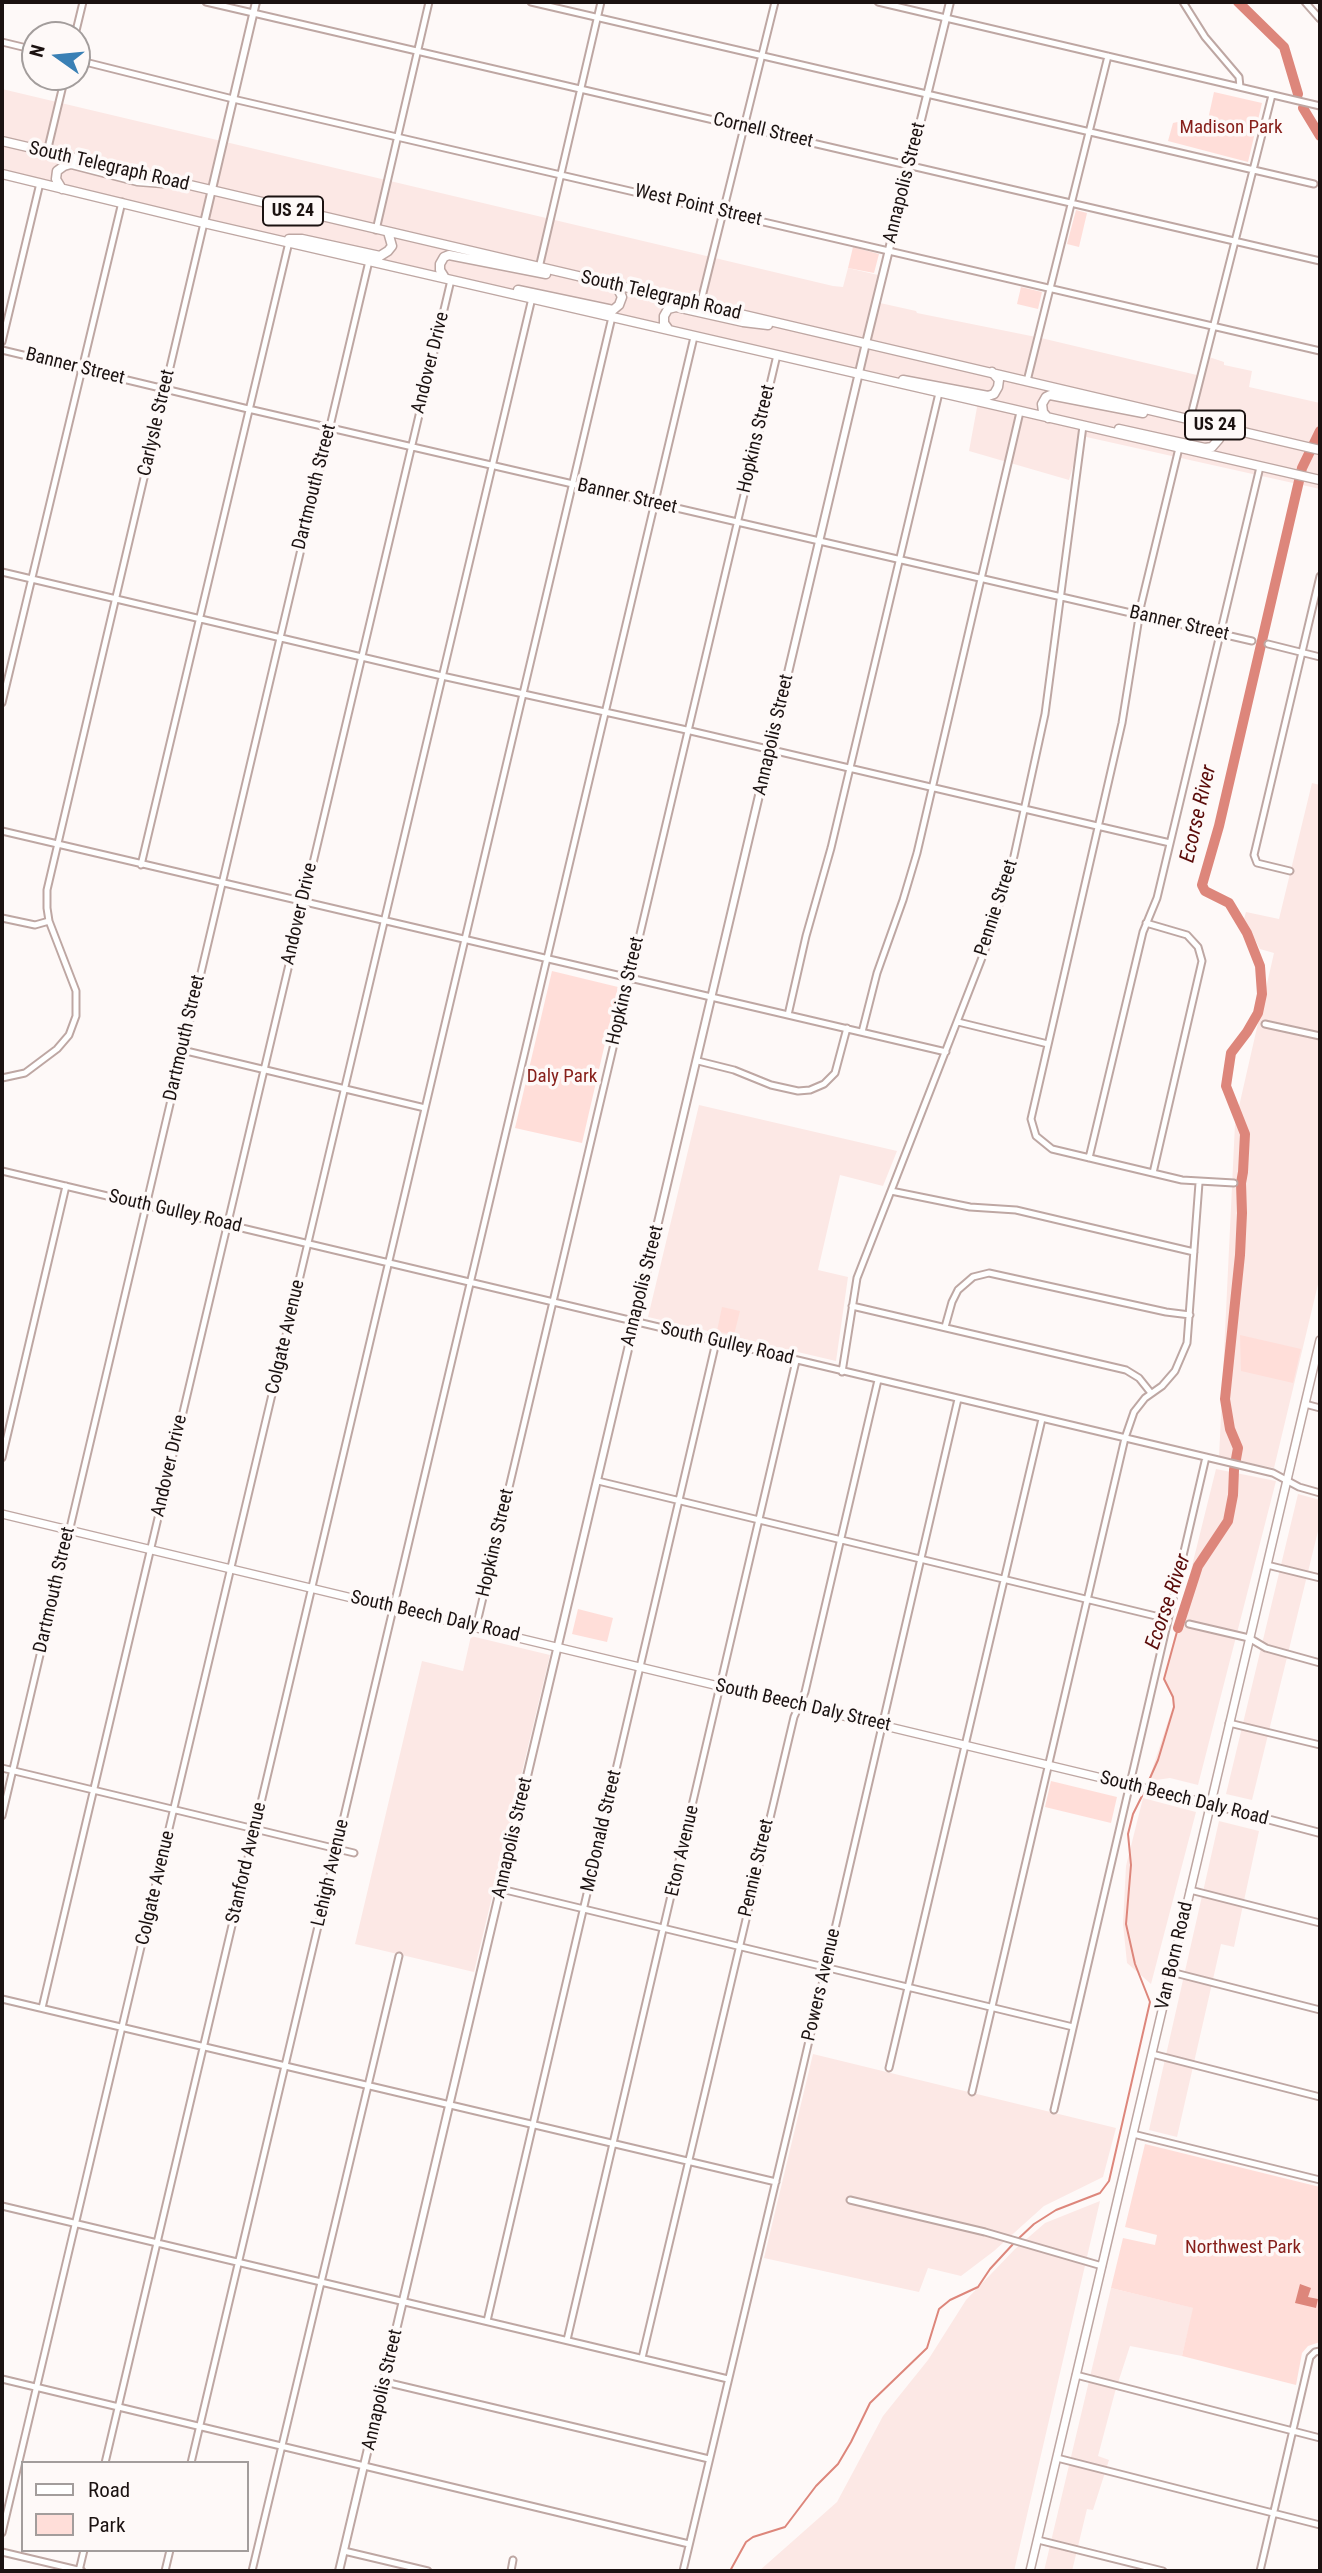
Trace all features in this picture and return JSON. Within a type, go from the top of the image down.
[{"type":"main road","name":"South Telegraph Road","points":[[2,141],[1318,449]]},
{"type":"main road","points":[[62,188],[56,175],[60,167],[71,164],[137,181],[172,182]]},
{"type":"main road","name":"South Telegraph Road","points":[[2,174],[694,337],[1320,480]]},
{"type":"main road","points":[[278,240],[302,239],[380,256],[392,246],[388,232]]},
{"type":"main road","points":[[448,279],[440,270],[440,264],[444,257],[449,255],[521,271],[566,274]]},
{"type":"main road","points":[[498,290],[533,292],[613,310],[622,297],[616,285]]},
{"type":"main road","points":[[669,330],[664,323],[665,313],[676,307],[757,325],[789,326]]},
{"type":"main road","points":[[881,379],[914,380],[988,396],[994,394],[999,383],[997,376],[992,373]]},
{"type":"main road","points":[[1048,418],[1043,412],[1043,401],[1046,397],[1055,395],[1125,411],[1157,412]]},
{"type":"main road","points":[[1095,429],[1136,432],[1212,447],[1219,439],[1213,425]]},
{"type":"main road","name":"Van Born Road","points":[[1030,2571],[1320,1340]]},
{"type":"main road","points":[[2,1514],[232,1569]]},
{"type":"main road","name":"South Beech Daly Road","points":[[232,1569],[558,1647]]},
{"type":"main road","name":"South Beech Daly Street","points":[[558,1647],[1047,1765]]},
{"type":"main road","name":"South Beech Daly Road","points":[[1047,1765],[1210,1804]]},
{"type":"street","points":[[78,21],[82,2]]},
{"type":"street","name":"Cornell Street","points":[[206,2],[1320,261]]},
{"type":"street","name":"Carlysle Street","points":[[2,1078],[25,1073],[48,1056],[63,1043],[74,1024],[77,1010],[76,991],[50,921],[47,890],[256,2]]},
{"type":"street","points":[[376,230],[429,2]]},
{"type":"street","points":[[531,2],[1314,184]]},
{"type":"street","points":[[539,268],[601,2]]},
{"type":"street","points":[[700,305],[775,2]]},
{"type":"street","points":[[878,2],[1318,105]]},
{"type":"street","name":"Annapolis Street","points":[[339,2571],[866,343],[950,2]]},
{"type":"street","points":[[1183,2],[1205,37],[1239,78],[1240,87]]},
{"type":"street","points":[[1305,2],[1320,19]]},
{"type":"street","points":[[2,42],[21,47]]},
{"type":"street","points":[[1027,381],[1108,56]]},
{"type":"street","name":"West Point Street","points":[[91,64],[233,99],[1320,351]]},
{"type":"street","points":[[47,152],[62,91]]},
{"type":"street","points":[[1190,419],[1272,95]]},
{"type":"street","points":[[2,342],[40,183]]},
{"type":"street","points":[[2,703],[122,202]]},
{"type":"street","points":[[141,864],[289,242]]},
{"type":"street","name":"Dartmouth Street","points":[[2,1816],[369,261]]},
{"type":"street","name":"Andover Drive","points":[[42,2008],[411,446],[448,279]]},
{"type":"street","name":"Colgate Avenue","points":[[2,2532],[532,298]]},
{"type":"street","name":"Stanford Avenue","points":[[105,2461],[611,317]]},
{"type":"street","name":"Lehigh Avenue","points":[[191,2461],[694,337]]},
{"type":"street","name":"Banner Street","points":[[2,350],[1252,641]]},
{"type":"street","name":"Hopkins Street","points":[[476,1627],[777,355]]},
{"type":"street","points":[[788,1015],[850,769],[939,393]]},
{"type":"street","points":[[862,1032],[877,973],[912,870],[1020,412]]},
{"type":"street","name":"Pennie Street","points":[[842,1372],[857,1278],[985,950],[1005,888],[1025,810],[1045,714],[1083,426]]},
{"type":"street","points":[[1179,448],[1139,615],[1122,723],[1032,1111],[1034,1132],[1039,1141],[1048,1147],[1199,1183],[1234,1183]]},
{"type":"street","points":[[1089,1158],[1146,923],[1157,898],[1260,467]]},
{"type":"street","points":[[2,572],[442,677],[689,731],[1170,843]]},
{"type":"street","points":[[1290,871],[1254,860],[1320,576]]},
{"type":"street","points":[[1268,645],[1320,657]]},
{"type":"street","points":[[2,831],[946,1052]]},
{"type":"street","points":[[2,918],[35,925],[50,921]]},
{"type":"street","points":[[1146,923],[1187,935],[1198,947],[1202,961],[1153,1173]]},
{"type":"street","points":[[958,1022],[1048,1044]]},
{"type":"street","points":[[1265,1024],[1320,1036]]},
{"type":"street","points":[[698,1061],[734,1070],[771,1085],[798,1091],[810,1090],[824,1084],[835,1073],[846,1028]]},
{"type":"street","points":[[182,1050],[425,1108]]},
{"type":"street","name":"South Gulley Road","points":[[2,1171],[1241,1465],[1273,1473],[1299,1487],[1320,1493]]},
{"type":"street","points":[[972,2092],[1125,1438],[1134,1412],[1151,1393],[1168,1380],[1181,1362],[1187,1343],[1199,1183]]},
{"type":"street","points":[[2,1458],[26,1345],[66,1186]]},
{"type":"street","points":[[891,1191],[970,1207],[1016,1210],[1194,1252]]},
{"type":"street","points":[[946,1327],[955,1296],[962,1285],[973,1278],[993,1273],[1190,1315]]},
{"type":"street","points":[[852,1306],[1125,1370],[1139,1378],[1151,1393]]},
{"type":"street","name":"McDonald Street","points":[[487,2321],[716,1342]]},
{"type":"street","name":"Eton Avenue","points":[[567,2340],[796,1361]]},
{"type":"street","name":"Pennie Street","points":[[642,2358],[794,1717],[805,1692],[878,1380]]},
{"type":"street","name":"Powers Avenue","points":[[683,2571],[958,1399]]},
{"type":"street","points":[[1305,1404],[1320,1408]]},
{"type":"street","points":[[889,2068],[1042,1419]]},
{"type":"street","points":[[1054,2110],[1206,1457]]},
{"type":"street","points":[[598,1481],[1168,1619]]},
{"type":"street","points":[[1267,1565],[1320,1578]]},
{"type":"street","points":[[1189,1624],[1249,1638],[1266,1648],[1320,1663]]},
{"type":"street","points":[[1230,1723],[1320,1745]]},
{"type":"street","points":[[2,1768],[354,1853]]},
{"type":"street","name":"South Beech Daly Road","points":[[1210,1804],[1320,1833]]},
{"type":"street","points":[[501,1889],[1073,2027]]},
{"type":"street","points":[[1190,1890],[1320,1923]]},
{"type":"street","points":[[252,2571],[399,1956]]},
{"type":"street","points":[[1171,1972],[1320,2010]]},
{"type":"street","points":[[2,1999],[776,2182]]},
{"type":"street","points":[[1152,2054],[1320,2097]]},
{"type":"street","points":[[1133,2134],[1320,2180]]},
{"type":"street","points":[[850,2200],[1008,2239],[1102,2266]]},
{"type":"street","points":[[2,2206],[728,2379]]},
{"type":"street","points":[[1260,2571],[1310,2357],[1317,2351]]},
{"type":"street","points":[[1076,2375],[1320,2438]]},
{"type":"street","points":[[2,2379],[689,2544]]},
{"type":"street","points":[[385,2382],[709,2459]]},
{"type":"street","points":[[1057,2458],[1320,2525]]},
{"type":"street","points":[[1038,2540],[1163,2571]]},
{"type":"street","points":[[344,2551],[428,2571]]},
{"type":"street","points":[[2,2552],[80,2571],[84,2552]]},
{"type":"street","points":[[165,2571],[170,2552]]},
{"type":"street","points":[[511,2571],[513,2560]]},
{"type":"shaded area","points":[[2,89],[833,286],[843,287],[848,268],[878,275],[880,303],[1201,376],[1206,356],[1224,362],[1224,365],[1252,371],[1249,387],[1320,403],[1320,489],[1082,436],[1069,480],[969,451],[978,402],[2,175]]},
{"type":"shaded area","points":[[1312,783],[1320,785],[1320,1276],[1274,1468],[1219,1457],[1235,1124],[1274,953],[1260,949],[1244,919],[1246,912],[1279,919]]},
{"type":"shaded area","points":[[699,1105],[897,1151],[883,1186],[840,1175],[818,1270],[848,1277],[836,1361],[648,1317]]},
{"type":"shaded area","points":[[1216,1469],[1276,1481],[1198,1785],[1170,1778],[1149,1779],[1174,1703],[1164,1679]]},
{"type":"shaded area","points":[[1298,1494],[1320,1500],[1320,1523],[1252,1800],[1226,1794]]},
{"type":"shaded area","points":[[471,1636],[550,1655],[474,1972],[355,1944],[422,1661],[463,1671]]},
{"type":"shaded area","points":[[1143,1798],[1196,1812],[1151,1984],[1127,1963],[1123,1924],[1126,1866]]},
{"type":"shaded area","points":[[1219,1821],[1259,1831],[1234,1947],[1221,1944],[1177,2137],[1149,2130]]},
{"type":"shaded area","points":[[813,2054],[1116,2128],[1103,2177],[1044,2206],[994,2251],[961,2276],[928,2268],[919,2292],[764,2258]]},
{"type":"shaded area","points":[[1100,2201],[1014,2571],[759,2571],[837,2502],[883,2416],[928,2360],[966,2300],[1015,2249],[1045,2223]]},
{"type":"shaded area","points":[[1300,2284],[1311,2288],[1308,2297],[1318,2299],[1316,2308],[1295,2303]]},
{"type":"shaded area","points":[[1111,2288],[1194,2308],[1182,2356],[1130,2346],[1098,2456],[1109,2460],[1093,2510],[1087,2509],[1072,2571],[1044,2571]]},
{"type":"green space","name":"Madison Park","points":[[1214,92],[1262,103],[1248,162],[1168,141],[1173,123],[1182,121],[1183,118],[1207,124]]},
{"type":"green space","points":[[1076,210],[1087,213],[1079,247],[1067,244]]},
{"type":"green space","points":[[853,247],[879,254],[874,273],[848,268]]},
{"type":"green space","points":[[1021,287],[1042,292],[1038,309],[1017,304]]},
{"type":"green space","name":"Daly Park","points":[[552,971],[618,987],[582,1143],[515,1128]]},
{"type":"green space","points":[[722,1307],[740,1311],[734,1335],[717,1331]]},
{"type":"green space","points":[[1240,1335],[1301,1349],[1293,1383],[1241,1371]]},
{"type":"green space","points":[[578,1609],[613,1618],[607,1642],[572,1634]]},
{"type":"green space","points":[[1051,1781],[1117,1797],[1111,1823],[1045,1807]]},
{"type":"green space","name":"Northwest Park","points":[[1145,2144],[1320,2187],[1320,2342],[1308,2346],[1302,2353],[1296,2385],[1182,2356],[1193,2308],[1111,2288],[1123,2238],[1155,2245],[1157,2235],[1125,2227]]},
{"type":"waterway","name":"Ecorse River","points":[[1238,2],[1284,47],[1298,94]]},
{"type":"waterway","name":"Ecorse River","points":[[1303,108],[1320,136]]},
{"type":"waterway","name":"Ecorse River","points":[[1178,1628],[1198,1566],[1228,1521],[1233,1495],[1238,1448],[1230,1429],[1225,1399],[1240,1255],[1245,1134],[1226,1086],[1231,1053],[1258,1013],[1262,994],[1260,966],[1247,933],[1229,903],[1205,891],[1202,885],[1219,826],[1302,468],[1320,431]]},
{"type":"waterway","name":"Ecorse River","points":[[1146,1787],[1158,1760],[1174,1707],[1173,1697],[1164,1679],[1178,1628]]},
{"type":"waterway","name":"Ecorse River","points":[[1018,2239],[1034,2224],[1056,2210],[1100,2193],[1109,2181],[1150,2002],[1135,1964],[1126,1924],[1131,1865],[1128,1834],[1133,1814],[1144,1792]]},
{"type":"waterway","name":"Ecorse River","points":[[730,2571],[746,2542],[753,2537],[785,2527],[816,2486],[838,2464],[870,2403],[927,2348],[939,2309],[950,2300],[978,2287],[990,2269],[1014,2243]]}]
